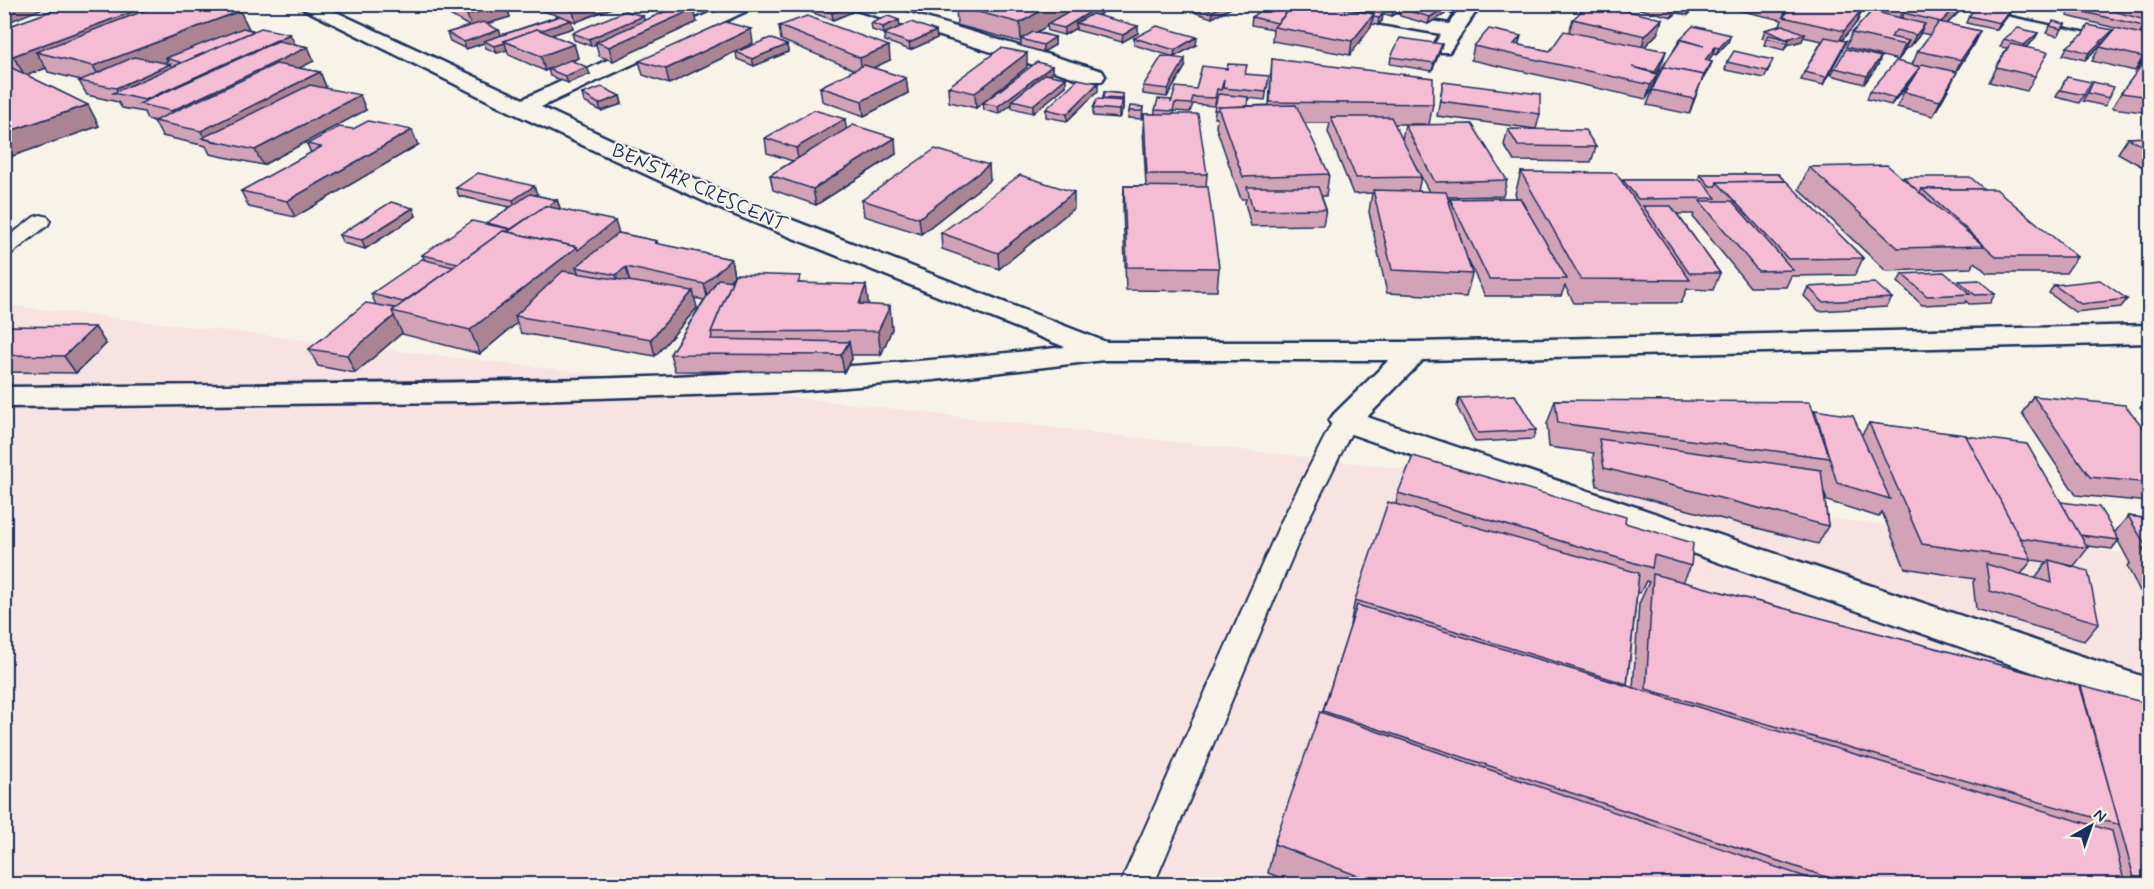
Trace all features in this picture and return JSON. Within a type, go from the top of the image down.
[{"type":"street","name":"BENSTAR CRESCENT","points":[[303,4],[732,205],[1104,351]]},
{"type":"street","points":[[521,108],[746,4]]},
{"type":"street","points":[[857,4],[1094,76]]},
{"type":"street","points":[[1302,4],[1455,31]]},
{"type":"street","points":[[1441,50],[1472,4]]},
{"type":"street","points":[[1990,4],[2150,38]]},
{"type":"street","points":[[4,397],[466,392],[784,382],[934,371],[1104,351],[1415,351],[2150,334]]},
{"type":"street","points":[[1415,351],[1345,421],[2150,696]]},
{"type":"lane","points":[[4,250],[41,221]]},
{"type":"lane","points":[[1137,885],[1294,522],[1345,421]]},
{"type":"shaded area","points":[[5,305],[2149,556],[2149,884],[5,884]]},
{"type":"building","points":[[71,4],[153,4],[13,56],[4,54],[4,28]]},
{"type":"building","points":[[162,4],[217,4],[240,11],[93,66],[36,52]]},
{"type":"building","points":[[449,4],[503,4],[467,15]]},
{"type":"building","points":[[561,4],[582,4],[572,8]]},
{"type":"building","points":[[808,4],[848,4],[851,5],[832,13]]},
{"type":"building","points":[[958,4],[1052,4],[1020,23],[956,6]]},
{"type":"building","points":[[1081,4],[1103,4],[1064,28],[1047,24]]},
{"type":"building","points":[[1225,4],[1213,11],[1196,6]]},
{"type":"building","points":[[1268,4],[1293,6],[1277,23],[1252,17]]},
{"type":"building","points":[[1295,4],[1320,4],[1374,14],[1352,41],[1274,27]]},
{"type":"building","points":[[1377,4],[1400,4],[1393,9]]},
{"type":"building","points":[[1408,4],[1438,4],[1446,7],[1430,17],[1401,9]]},
{"type":"building","points":[[1589,4],[1662,19],[1645,36],[1573,19]]},
{"type":"building","points":[[1795,4],[1846,4],[1863,8],[1844,31],[1783,17]]},
{"type":"building","points":[[1882,4],[1908,4],[1903,9]]},
{"type":"building","points":[[1914,4],[1959,4],[1941,22],[1904,13]]},
{"type":"building","points":[[1979,4],[2003,4],[2013,7],[2000,23],[1969,16]]},
{"type":"building","points":[[2076,4],[2090,4],[2148,21],[2143,26],[2071,9]]},
{"type":"building","points":[[2133,4],[2150,4],[2150,8]]},
{"type":"building","points":[[680,5],[694,9],[609,47],[596,42]]},
{"type":"building","points":[[625,11],[643,16],[589,39],[572,33]]},
{"type":"building","points":[[1365,11],[1383,14],[1379,18],[1373,17],[1374,14]]},
{"type":"building","points":[[1872,11],[1925,24],[1916,35],[1896,30],[1891,37],[1909,41],[1905,45],[1852,33]]},
{"type":"building","points":[[1092,14],[1138,26],[1123,35],[1076,23]]},
{"type":"building","points":[[560,16],[571,20],[540,31],[537,29],[494,46],[484,41]]},
{"type":"building","points":[[807,16],[889,46],[860,58],[779,26]]},
{"type":"building","points":[[888,16],[899,20],[883,27],[871,23]]},
{"type":"building","points":[[2053,21],[2065,24],[2062,29],[2050,26]]},
{"type":"building","points":[[483,22],[499,30],[464,42],[447,33]]},
{"type":"building","points":[[725,22],[751,29],[666,69],[639,61]]},
{"type":"building","points":[[911,22],[936,31],[909,43],[884,34]]},
{"type":"building","points":[[1939,22],[1980,31],[1961,60],[1918,51]]},
{"type":"building","points":[[1783,25],[1805,34],[1786,39],[1765,30]]},
{"type":"building","points":[[2088,25],[2113,30],[2089,53],[2067,47],[2083,34]]},
{"type":"building","points":[[1157,26],[1197,37],[1175,50],[1134,38]]},
{"type":"building","points":[[1693,26],[1731,35],[1719,48],[1715,47],[1705,60],[1712,62],[1704,75],[1663,67],[1660,71],[1681,40],[1704,46],[1680,39]]},
{"type":"building","points":[[243,28],[254,31],[182,63],[166,58]]},
{"type":"building","points":[[261,28],[290,34],[145,100],[113,93]]},
{"type":"building","points":[[2018,28],[2038,33],[2024,45],[2004,39]]},
{"type":"building","points":[[2116,28],[2150,36],[2150,49],[2143,57],[2100,47]]},
{"type":"building","points":[[537,29],[574,44],[541,56],[504,41]]},
{"type":"building","points":[[1489,29],[1521,36],[1514,44],[1550,51],[1564,31],[1666,51],[1655,72],[1632,67],[1657,74],[1651,85],[1474,46]]},
{"type":"building","points":[[1033,32],[1055,37],[1043,45],[1021,39]]},
{"type":"building","points":[[1769,35],[1789,40],[1787,43],[1767,38]]},
{"type":"building","points":[[1825,37],[1846,41],[1826,77],[1804,72]]},
{"type":"building","points":[[770,38],[787,45],[752,59],[736,52]]},
{"type":"building","points":[[1400,38],[1442,44],[1434,63],[1391,57]]},
{"type":"building","points":[[278,41],[308,47],[171,111],[139,104]]},
{"type":"building","points":[[2010,44],[2048,52],[2035,76],[1996,67]]},
{"type":"building","points":[[1001,48],[1027,53],[975,93],[948,87]]},
{"type":"building","points":[[1846,49],[1881,57],[1867,76],[1835,68]]},
{"type":"building","points":[[1734,51],[1773,60],[1767,71],[1727,62]]},
{"type":"building","points":[[1162,56],[1185,59],[1168,89],[1143,86]]},
{"type":"building","points":[[134,57],[170,64],[116,88],[79,81]]},
{"type":"building","points":[[1272,59],[1433,78],[1433,104],[1270,102]]},
{"type":"building","points":[[2146,59],[2150,60],[2150,97],[2121,93]]},
{"type":"building","points":[[570,60],[587,67],[565,76],[548,69]]},
{"type":"building","points":[[1896,61],[1920,67],[1895,98],[1870,91]]},
{"type":"building","points":[[1037,62],[1052,66],[998,106],[983,103]]},
{"type":"building","points":[[4,64],[88,105],[4,133]]},
{"type":"building","points":[[276,64],[320,72],[201,131],[154,121]]},
{"type":"building","points":[[1228,64],[1247,65],[1245,74],[1269,76],[1266,92],[1223,88],[1224,79],[1221,90],[1217,89],[1215,98],[1193,97],[1191,104],[1175,103],[1173,111],[1155,110],[1158,99],[1171,100],[1171,103],[1176,87],[1196,89],[1202,66],[1227,69]]},
{"type":"building","points":[[1922,64],[1957,72],[1940,101],[1904,92]]},
{"type":"building","points":[[864,65],[906,78],[862,101],[820,87]]},
{"type":"building","points":[[1663,67],[1704,75],[1694,99],[1652,90]]},
{"type":"building","points":[[1045,74],[1066,78],[1033,105],[1012,100]]},
{"type":"building","points":[[2067,77],[2091,82],[2084,95],[2060,90]]},
{"type":"building","points":[[1078,79],[1098,83],[1067,114],[1046,109]]},
{"type":"building","points":[[1443,82],[1540,94],[1540,114],[1440,101]]},
{"type":"building","points":[[2093,82],[2114,87],[2109,98],[2088,93]]},
{"type":"building","points":[[310,85],[360,95],[255,150],[202,138]]},
{"type":"building","points":[[602,87],[620,96],[599,104],[582,94]]},
{"type":"building","points":[[1104,92],[1123,94],[1121,99],[1103,98]]},
{"type":"building","points":[[1218,94],[1248,97],[1247,106],[1218,107],[1218,110],[1214,110]]},
{"type":"building","points":[[1097,99],[1123,101],[1119,110],[1093,108]]},
{"type":"building","points":[[1296,105],[1329,174],[1243,177],[1218,107]]},
{"type":"building","points":[[1130,106],[1143,107],[1142,111],[1129,111]]},
{"type":"building","points":[[814,110],[845,119],[796,148],[765,138]]},
{"type":"building","points":[[1144,114],[1198,114],[1207,174],[1147,174]]},
{"type":"building","points":[[1331,117],[1391,117],[1421,177],[1356,178]]},
{"type":"building","points":[[368,121],[412,130],[287,201],[241,191],[321,147],[307,144],[339,127],[353,129]]},
{"type":"building","points":[[1472,124],[1507,180],[1435,182],[1405,125]]},
{"type":"building","points":[[853,125],[895,138],[813,189],[770,175]]},
{"type":"building","points":[[1508,129],[1585,130],[1596,147],[1518,146]]},
{"type":"building","points":[[2150,137],[2150,150],[2128,138]]},
{"type":"building","points":[[935,149],[989,165],[919,218],[862,200]]},
{"type":"building","points":[[1887,165],[1984,246],[1898,248],[1809,167]]},
{"type":"building","points":[[1521,172],[1616,173],[1690,280],[1581,279]]},
{"type":"building","points":[[478,173],[534,186],[513,200],[456,188]]},
{"type":"building","points":[[1700,174],[1778,174],[1785,181],[1717,182],[1716,186],[1710,186]]},
{"type":"building","points":[[1020,175],[1074,192],[998,253],[941,233]]},
{"type":"building","points":[[1903,177],[1970,177],[1984,189],[1922,189],[1920,193]]},
{"type":"building","points":[[1623,180],[1701,180],[1716,198],[1638,199]]},
{"type":"building","points":[[1786,181],[1863,258],[1788,259],[1717,182]]},
{"type":"building","points":[[1124,186],[1208,187],[1219,268],[1127,267]]},
{"type":"building","points":[[1247,187],[1318,187],[1326,209],[1253,210]]},
{"type":"building","points":[[1922,189],[1996,189],[2077,257],[1997,257]]},
{"type":"building","points":[[1373,190],[1446,192],[1472,274],[1392,270]]},
{"type":"building","points":[[530,194],[557,200],[511,229],[487,223]]},
{"type":"building","points":[[1520,198],[1567,279],[1489,279],[1450,199]]},
{"type":"building","points":[[1700,201],[1732,201],[1793,270],[1758,271]]},
{"type":"building","points":[[391,202],[413,208],[362,240],[339,235]]},
{"type":"building","points":[[545,206],[615,221],[578,250],[577,247],[508,232]]},
{"type":"building","points":[[1643,206],[1671,206],[1720,273],[1689,273]]},
{"type":"building","points":[[472,221],[509,229],[458,263],[422,255]]},
{"type":"building","points":[[503,231],[577,247],[470,330],[392,311]]},
{"type":"building","points":[[618,233],[731,259],[704,284],[626,267],[616,275],[576,267]]},
{"type":"building","points":[[422,259],[453,267],[403,302],[371,294]]},
{"type":"building","points":[[563,271],[693,291],[651,339],[515,316]]},
{"type":"building","points":[[1944,272],[1970,294],[1927,296],[1902,274]]},
{"type":"building","points":[[735,274],[801,276],[798,283],[866,285],[859,304],[890,306],[878,331],[711,332]]},
{"type":"building","points":[[718,279],[732,281],[711,332],[711,339],[849,342],[841,355],[670,354]]},
{"type":"building","points":[[1979,280],[1995,294],[1975,295],[1959,281]]},
{"type":"building","points":[[2100,280],[2127,299],[2081,304],[2054,285]]},
{"type":"building","points":[[1875,283],[1892,298],[1823,302],[1808,287]]},
{"type":"building","points":[[366,303],[395,308],[392,311],[394,316],[347,355],[309,349]]},
{"type":"building","points":[[4,326],[95,327],[64,356],[4,355]]},
{"type":"building","points":[[1515,395],[1536,430],[1478,433],[1459,398]]},
{"type":"building","points":[[2033,396],[2125,405],[2150,436],[2150,483],[2090,477]]},
{"type":"building","points":[[1555,400],[1810,402],[1830,458],[1558,423]]},
{"type":"building","points":[[1815,410],[1853,416],[1890,499],[1837,483]]},
{"type":"building","points":[[1869,423],[1966,435],[2032,560],[1922,544]]},
{"type":"building","points":[[1966,436],[2027,444],[2088,548],[2020,538]]},
{"type":"building","points":[[1599,439],[1821,470],[1828,526],[1604,468]]},
{"type":"building","points":[[1413,456],[1626,517],[1625,523],[1693,543],[1691,566],[1654,555],[1652,568],[1398,493]]},
{"type":"building","points":[[1388,502],[1639,573],[1627,684],[1355,600]]},
{"type":"building","points":[[2061,502],[2099,507],[2119,540],[2080,535]]},
{"type":"building","points":[[2128,516],[2150,519],[2150,562],[2142,548],[2148,549]]},
{"type":"building","points":[[2049,560],[2088,571],[2099,623],[1990,591],[1986,564],[2052,583]]},
{"type":"building","points":[[1653,574],[2080,686],[2120,825],[1646,689]]},
{"type":"building","points":[[1357,605],[2112,831],[2125,885],[1851,885],[1323,711]]},
{"type":"building","points":[[2081,686],[2150,704],[2150,885],[2136,885]]},
{"type":"building","points":[[1320,712],[1829,885],[1382,885],[1274,844]]}]
